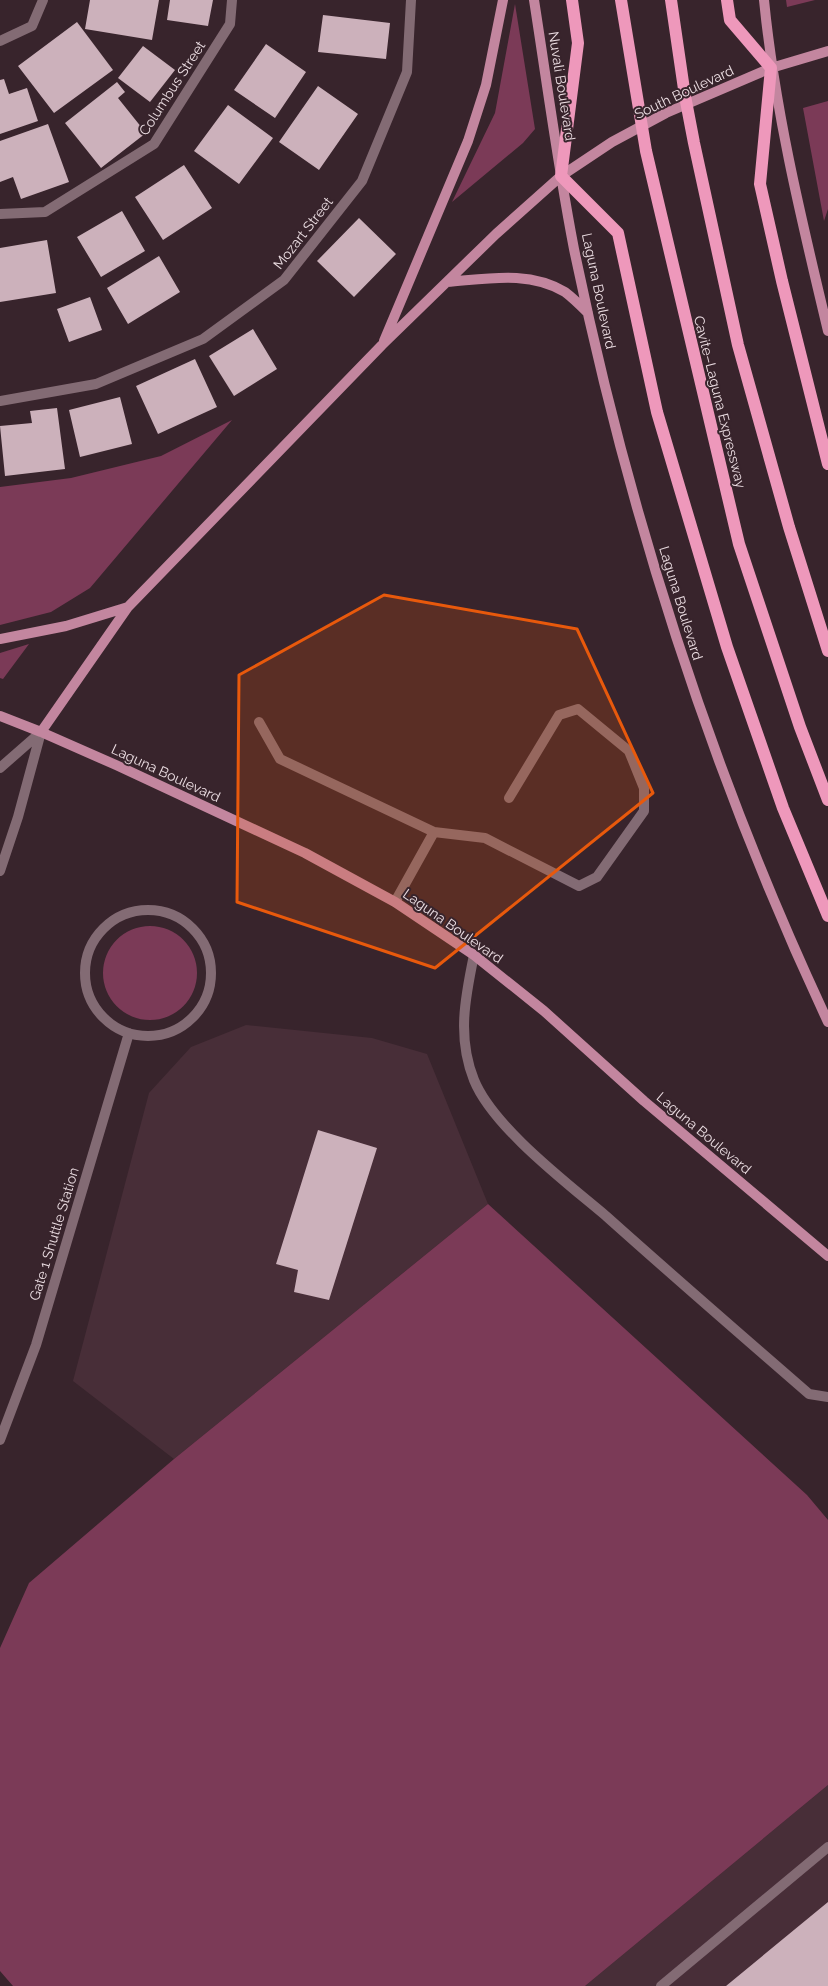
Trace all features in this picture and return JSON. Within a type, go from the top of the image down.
[{"type":"highway","points":[[572,0],[578,43],[561,176],[618,233],[657,412],[727,647],[783,808],[828,916]]},
{"type":"highway","points":[[671,0],[685,96],[738,345],[789,527],[828,651]]},
{"type":"highway","points":[[727,0],[730,20],[771,68],[760,184],[791,320],[828,464]]},
{"type":"highway","name":"Cavite–Laguna Expressway","points":[[621,2],[637,102],[657,198],[739,544],[800,727],[828,800]]},
{"type":"main road","points":[[382,345],[468,141],[486,85],[503,0]]},
{"type":"main road","name":"Nuvali Boulevard","points":[[534,0],[561,176]]},
{"type":"main road","points":[[764,0],[771,68],[828,331]]},
{"type":"main road","name":"South Boulevard","points":[[42,732],[128,608],[382,345],[496,234],[561,176],[612,142],[666,114],[771,68],[828,51]]},
{"type":"main road","name":"Laguna Boulevard","points":[[561,176],[588,313],[622,451],[673,629],[729,789],[777,907],[828,1022]]},
{"type":"main road","points":[[446,282],[508,277],[535,280],[547,283],[566,293],[588,313]]},
{"type":"main road","points":[[0,640],[66,626],[128,608]]},
{"type":"main road","name":"Laguna Boulevard","points":[[0,716],[42,732],[305,853],[395,902],[474,955],[544,1011],[644,1101],[828,1256]]},
{"type":"street","points":[[0,41],[32,26],[43,0]]},
{"type":"street","name":"Columbus Street","points":[[0,214],[45,212],[154,144],[230,24],[232,0]]},
{"type":"street","name":"Mozart Street","points":[[0,401],[96,384],[203,339],[284,280],[362,181],[407,72],[411,0]]},
{"type":"street","points":[[259,722],[280,759],[434,832],[485,838],[579,886],[597,877],[644,810],[644,788],[629,751],[578,709],[559,715],[510,798]]},
{"type":"street","points":[[0,768],[42,732]]},
{"type":"street","points":[[0,871],[18,817],[42,732]]},
{"type":"street","points":[[395,902],[434,832]]},
{"type":"street","points":[[147,909],[169,912],[188,923],[196,931],[208,950],[212,971],[209,993],[198,1012],[182,1027],[166,1033],[150,1036],[129,1033],[118,1029],[101,1015],[89,996],[85,974],[88,953],[99,933],[115,918],[136,910],[147,909]]},
{"type":"street","points":[[474,955],[466,993],[463,1038],[466,1059],[474,1081],[486,1101],[499,1118],[547,1165],[809,1394],[828,1397]]},
{"type":"street","name":"Gate 1 Shuttle Station","points":[[0,1440],[36,1345],[129,1033]]},
{"type":"street","points":[[661,1986],[828,1847]]},
{"type":"highlighted area","points":[[384,595],[577,629],[653,793],[435,968],[237,902],[239,675]]},
{"type":"shaded area","points":[[786,0],[815,0],[787,7]]},
{"type":"shaded area","points":[[515,4],[535,129],[523,143],[452,202],[495,113]]},
{"type":"shaded area","points":[[828,101],[828,209],[824,221],[803,108]]},
{"type":"shaded area","points":[[232,420],[90,588],[51,612],[0,625],[0,487],[71,478],[161,456]]},
{"type":"shaded area","points":[[29,644],[3,679],[0,678],[0,653]]},
{"type":"shaded area","points":[[141,926],[159,926],[168,929],[184,939],[194,955],[197,964],[197,982],[194,991],[184,1007],[168,1017],[159,1020],[141,1020],[132,1017],[116,1007],[106,991],[103,982],[103,964],[106,955],[116,939],[132,929]]},
{"type":"shaded area","points":[[246,1025],[372,1038],[427,1054],[488,1204],[174,1459],[73,1381],[149,1093],[191,1047]]},
{"type":"shaded area","points":[[488,1204],[807,1495],[828,1520],[828,1785],[585,1986],[13,1986],[0,1971],[0,1648],[29,1583],[174,1459]]},
{"type":"shaded area","points":[[828,1785],[828,1986],[585,1986]]},
{"type":"building","points":[[90,0],[159,0],[152,40],[85,29]]},
{"type":"building","points":[[170,0],[213,0],[208,26],[167,20]]},
{"type":"building","points":[[323,15],[390,23],[386,59],[318,52]]},
{"type":"building","points":[[77,22],[113,70],[54,113],[18,66]]},
{"type":"building","points":[[266,44],[306,72],[275,118],[234,90]]},
{"type":"building","points":[[143,46],[175,70],[150,102],[118,78]]},
{"type":"building","points":[[4,79],[9,94],[27,88],[38,121],[0,134],[0,80]]},
{"type":"building","points":[[117,82],[125,92],[118,98],[146,133],[101,168],[65,123]]},
{"type":"building","points":[[318,86],[358,114],[319,170],[279,142]]},
{"type":"building","points":[[228,105],[273,138],[239,184],[194,151]]},
{"type":"building","points":[[48,124],[69,182],[21,199],[13,177],[0,182],[0,141]]},
{"type":"building","points":[[184,165],[212,208],[163,240],[135,197]]},
{"type":"building","points":[[122,211],[145,251],[101,277],[77,237]]},
{"type":"building","points":[[359,218],[396,254],[354,297],[317,261]]},
{"type":"building","points":[[47,240],[56,293],[0,302],[0,248]]},
{"type":"building","points":[[159,256],[180,292],[128,324],[107,288]]},
{"type":"building","points":[[90,297],[102,330],[69,342],[57,309]]},
{"type":"building","points":[[253,329],[277,369],[234,396],[209,356]]},
{"type":"building","points":[[195,359],[217,407],[158,434],[136,386]]},
{"type":"building","points":[[120,397],[132,444],[80,457],[69,410]]},
{"type":"building","points":[[57,408],[65,469],[5,476],[0,426],[32,423],[30,411]]},
{"type":"building","points":[[318,1130],[377,1148],[329,1300],[294,1292],[298,1270],[276,1264]]},
{"type":"building","points":[[828,1902],[828,1986],[726,1986]]}]
